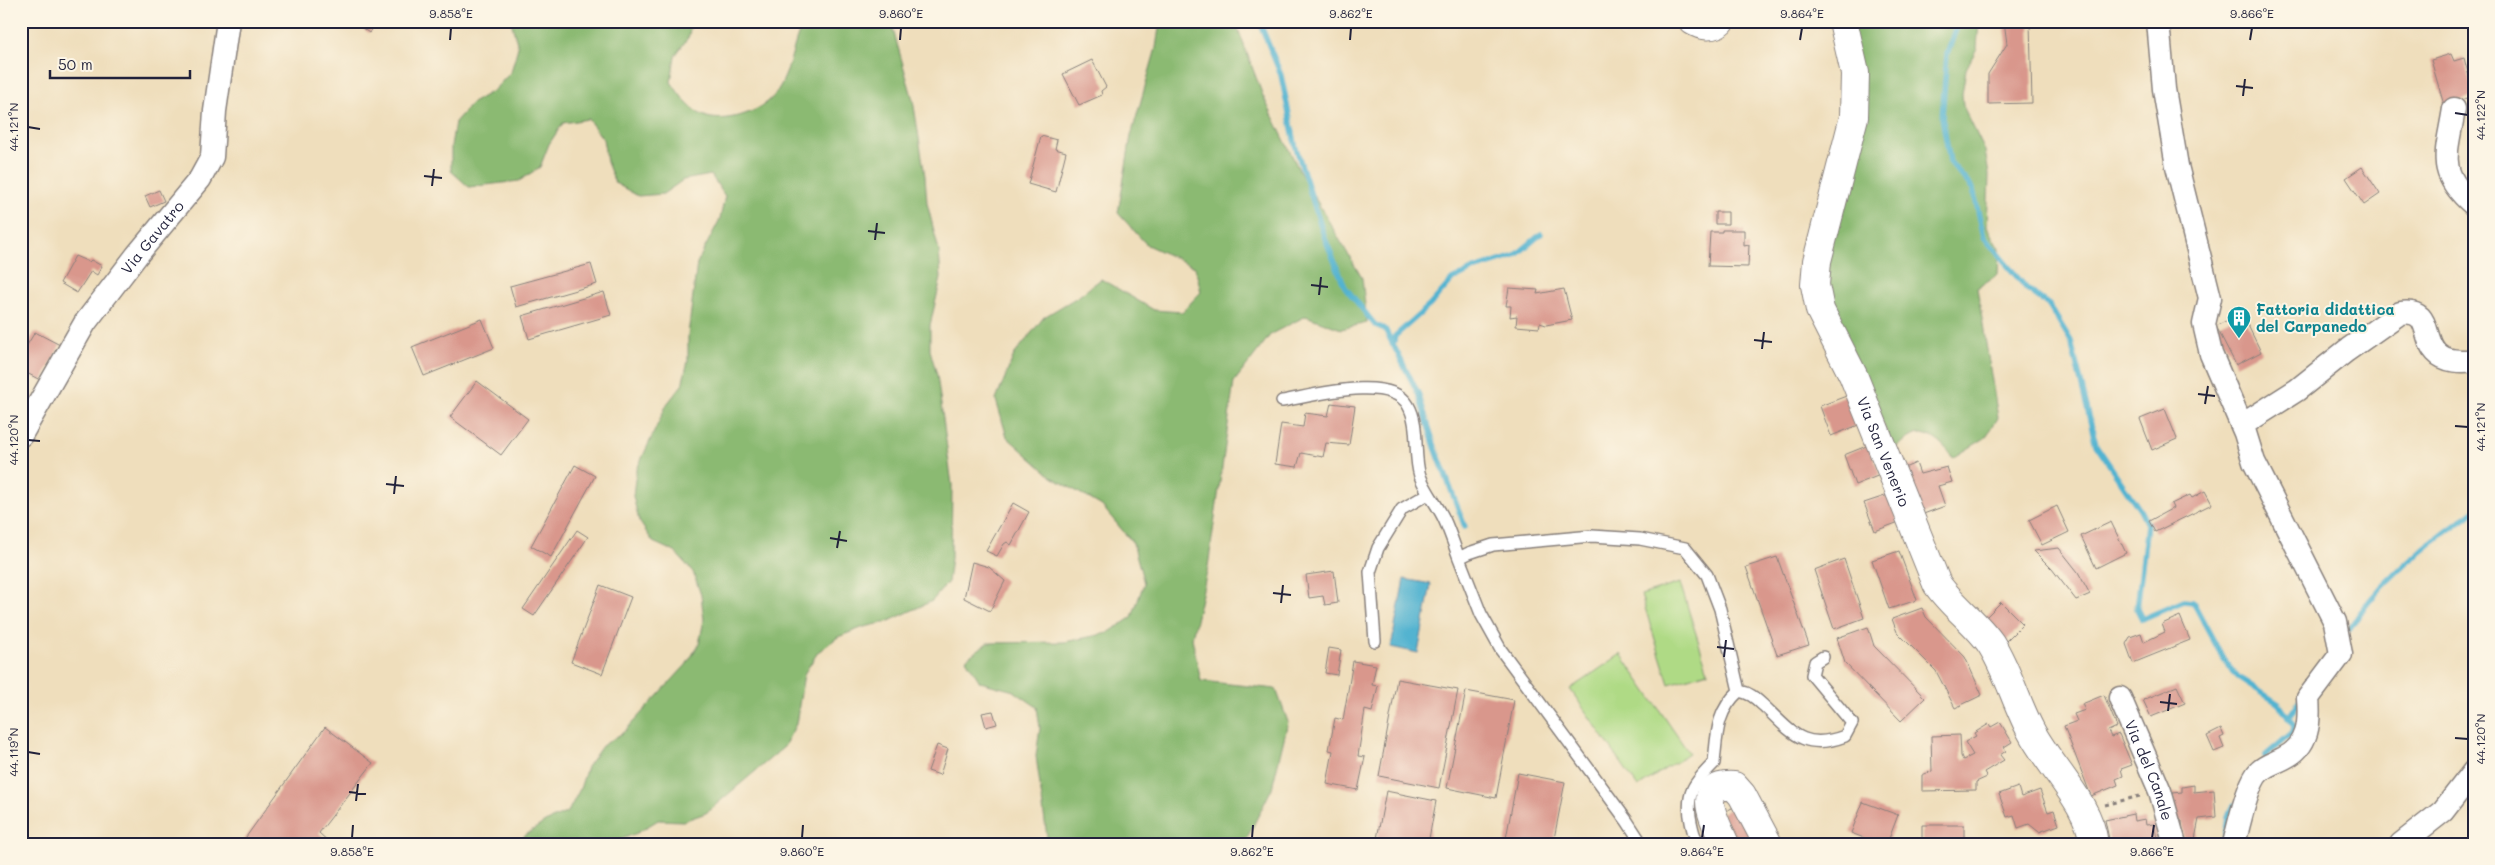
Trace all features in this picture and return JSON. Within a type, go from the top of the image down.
[{"type":"street","name":"Via Gavatro","points":[[21,435],[85,323],[137,255],[200,179],[212,157],[215,111],[228,21]]},
{"type":"street","points":[[1693,21],[1707,25],[1717,25],[1720,21]]},
{"type":"street","name":"Via San Venerio","points":[[1843,21],[1855,73],[1854,117],[1817,261],[1815,284],[1820,310],[1853,375],[1937,584],[1947,599],[1990,642],[2008,674],[2031,731],[2089,821],[2094,844]]},
{"type":"street","points":[[2158,21],[2164,89],[2177,166],[2210,298],[2204,324],[2211,354],[2242,425],[2254,462],[2335,622],[2341,654],[2308,698],[2310,722],[2303,740],[2290,755],[2259,771],[2243,806],[2234,844]]},
{"type":"street","points":[[2454,109],[2446,168],[2458,191],[2474,206]]},
{"type":"street","points":[[2242,425],[2297,390],[2400,313],[2410,311],[2419,316],[2435,352],[2460,362],[2474,360]]},
{"type":"street","name":"Via del Canale","points":[[2120,698],[2160,791],[2175,844]]},
{"type":"street","points":[[2401,844],[2443,811],[2474,772]]},
{"type":"street","points":[[1725,844],[1711,809],[1710,800],[1713,790],[1721,785],[1734,786],[1742,795],[1768,844]]},
{"type":"lane","points":[[1282,401],[1359,389],[1382,389],[1398,393],[1409,406],[1414,425],[1420,475],[1428,494],[1444,519],[1481,614],[1501,650],[1642,844]]},
{"type":"lane","points":[[1375,641],[1370,572],[1378,548],[1402,509],[1428,494]]},
{"type":"lane","points":[[1459,558],[1469,552],[1493,545],[1592,536],[1640,539],[1685,548],[1707,575],[1720,609],[1739,691]]},
{"type":"lane","points":[[1739,691],[1750,693],[1784,726],[1805,741],[1828,742],[1845,736],[1852,723],[1812,675],[1815,662],[1823,657]]},
{"type":"lane","points":[[1700,844],[1694,837],[1687,804],[1698,778],[1714,763],[1717,734],[1726,703],[1739,691]]},
{"type":"path","points":[[2082,811],[2160,791]]},
{"type":"green space","points":[[511,21],[691,21],[689,36],[675,56],[671,82],[686,102],[701,115],[725,118],[735,117],[754,110],[763,105],[776,93],[785,76],[804,21],[887,21],[892,26],[913,100],[925,176],[927,203],[939,251],[941,278],[930,325],[930,350],[937,375],[952,485],[951,558],[948,582],[932,601],[887,622],[864,627],[838,637],[818,652],[804,674],[796,724],[784,747],[706,813],[683,821],[658,820],[637,833],[609,844],[518,844],[524,836],[545,822],[568,812],[580,789],[587,767],[602,746],[624,732],[686,665],[699,644],[704,620],[701,595],[693,572],[675,552],[653,542],[639,521],[633,496],[636,471],[667,404],[682,385],[688,361],[688,335],[697,263],[720,219],[725,196],[711,175],[683,180],[663,194],[638,196],[615,183],[607,162],[603,139],[588,119],[563,123],[549,144],[540,167],[519,181],[469,187],[451,171],[451,146],[455,122],[472,103],[494,90],[511,72],[518,47]]},
{"type":"green space","points":[[1160,21],[1235,21],[1263,96],[1301,174],[1362,278],[1367,323],[1341,329],[1306,316],[1271,334],[1234,382],[1208,567],[1192,638],[1201,681],[1276,689],[1288,722],[1272,788],[1244,844],[1048,844],[1036,756],[1040,728],[1037,707],[1014,691],[980,682],[966,659],[987,643],[1065,642],[1108,633],[1132,617],[1144,583],[1133,543],[1102,506],[1052,477],[1007,437],[996,400],[1014,355],[1044,317],[1079,296],[1101,279],[1154,310],[1182,312],[1201,292],[1195,267],[1147,245],[1118,213],[1131,136],[1156,48]]},
{"type":"green space","points":[[1853,21],[1979,21],[1977,48],[1966,69],[1962,94],[1963,106],[1985,151],[1989,175],[1987,227],[1999,249],[1998,274],[1977,288],[1998,418],[1985,438],[1953,458],[1942,445],[1926,435],[1915,435],[1894,448],[1829,307],[1825,284]]},
{"type":"green space","points":[[1680,583],[1708,672],[1669,684],[1641,595]]},
{"type":"green space","points":[[1621,654],[1689,753],[1638,787],[1570,689]]},
{"type":"water","points":[[1404,579],[1431,584],[1418,653],[1391,647]]},
{"type":"building","points":[[353,21],[377,21],[369,33]]},
{"type":"building","points":[[2004,21],[2030,21],[2032,103],[1988,104],[1988,74],[2007,44]]},
{"type":"building","points":[[2451,54],[2454,61],[2464,58],[2474,96],[2444,105],[2431,60]]},
{"type":"building","points":[[1092,60],[1106,87],[1101,91],[1102,95],[1079,105],[1063,74]]},
{"type":"building","points":[[1041,136],[1057,140],[1055,149],[1066,152],[1056,192],[1028,184]]},
{"type":"building","points":[[2362,167],[2380,194],[2364,205],[2346,178]]},
{"type":"building","points":[[159,190],[164,201],[150,207],[145,196]]},
{"type":"building","points":[[1715,212],[1728,212],[1728,224],[1715,224]]},
{"type":"building","points":[[1722,230],[1744,230],[1744,246],[1749,245],[1748,267],[1708,266],[1710,232],[1722,232]]},
{"type":"building","points":[[75,256],[89,262],[91,260],[102,266],[97,275],[91,271],[77,293],[60,283]]},
{"type":"building","points":[[591,264],[597,284],[516,307],[510,286]]},
{"type":"building","points":[[1509,288],[1538,290],[1537,294],[1564,289],[1572,320],[1546,325],[1540,323],[1539,328],[1516,326],[1517,316],[1510,317],[1511,306],[1506,306]]},
{"type":"building","points":[[604,292],[611,315],[529,339],[522,316]]},
{"type":"building","name":"Fattoria didattica del Carpanedo","points":[[2242,313],[2261,352],[2236,365],[2216,326]]},
{"type":"building","points":[[482,319],[494,348],[424,376],[412,347]]},
{"type":"building","points":[[35,332],[60,345],[42,381],[21,370],[21,355]]},
{"type":"building","points":[[477,381],[528,419],[501,455],[450,417]]},
{"type":"building","points":[[21,395],[30,402],[21,413]]},
{"type":"building","points":[[1849,395],[1861,424],[1831,436],[1820,406]]},
{"type":"building","points":[[1331,403],[1355,406],[1349,445],[1326,443],[1323,457],[1301,453],[1297,467],[1275,464],[1281,424],[1303,427],[1305,413],[1328,416]]},
{"type":"building","points":[[2165,409],[2177,439],[2152,450],[2140,419]]},
{"type":"building","points":[[1869,445],[1880,475],[1855,485],[1844,455]]},
{"type":"building","points":[[1916,463],[1920,474],[1947,467],[1952,482],[1938,486],[1945,506],[1918,516],[1902,469]]},
{"type":"building","points":[[575,465],[595,476],[551,557],[531,546]]},
{"type":"building","points":[[2205,491],[2212,504],[2155,532],[2149,521],[2173,508],[2171,504],[2190,495],[2192,498]]},
{"type":"building","points":[[1888,495],[1899,522],[1875,531],[1864,503]]},
{"type":"building","points":[[1013,503],[1029,512],[1011,545],[1007,542],[1004,544],[997,556],[986,551]]},
{"type":"building","points":[[2057,506],[2069,532],[2042,545],[2029,520]]},
{"type":"building","points":[[2111,522],[2126,553],[2096,568],[2081,536]]},
{"type":"building","points":[[577,530],[588,537],[534,616],[523,609]]},
{"type":"building","points":[[2059,548],[2078,572],[2090,594],[2076,600],[2052,569],[2034,551]]},
{"type":"building","points":[[1899,551],[1917,600],[1889,609],[1872,560]]},
{"type":"building","points":[[1777,557],[1809,645],[1777,655],[1746,567]]},
{"type":"building","points":[[1844,559],[1864,618],[1834,629],[1814,570]]},
{"type":"building","points":[[972,562],[989,567],[1005,581],[990,611],[964,598]]},
{"type":"building","points":[[1334,571],[1338,603],[1325,605],[1323,596],[1309,598],[1306,575]]},
{"type":"building","points":[[600,585],[631,597],[602,674],[571,662]]},
{"type":"building","points":[[2001,602],[2023,624],[2004,643],[1982,621]]},
{"type":"building","points":[[1922,608],[1926,617],[1965,657],[1982,695],[1955,708],[1936,671],[1897,632],[1892,619]]},
{"type":"building","points":[[2180,616],[2190,640],[2133,663],[2126,644],[2130,637],[2141,633],[2144,642],[2165,632],[2162,624]]},
{"type":"building","points":[[1868,627],[1874,646],[1925,698],[1901,721],[1845,663],[1837,638]]},
{"type":"building","points":[[1329,648],[1341,650],[1337,675],[1325,673]]},
{"type":"building","points":[[1353,661],[1376,665],[1372,685],[1378,686],[1372,712],[1365,710],[1358,756],[1365,757],[1358,790],[1327,784],[1333,751],[1329,750],[1335,718],[1343,720]]},
{"type":"building","points":[[1397,679],[1458,690],[1439,788],[1379,776]]},
{"type":"building","points":[[2177,686],[2185,703],[2151,717],[2143,700]]},
{"type":"building","points":[[1466,691],[1514,700],[1496,798],[1447,788]]},
{"type":"building","points":[[2104,695],[2117,727],[2108,731],[2111,737],[2119,734],[2132,765],[2121,769],[2123,776],[2116,779],[2118,785],[2091,796],[2064,726],[2077,721],[2074,714],[2085,710],[2082,704]]},
{"type":"building","points":[[993,711],[997,724],[986,727],[982,713]]},
{"type":"building","points":[[2000,722],[2012,742],[2004,747],[2006,751],[2000,755],[2004,760],[1984,772],[1987,777],[1976,782],[1976,790],[1922,791],[1922,775],[1932,771],[1931,736],[1960,735],[1961,756],[1963,760],[1973,755],[1965,742],[1976,736],[1974,733],[1989,724],[1991,727]]},
{"type":"building","points":[[325,727],[373,763],[319,833],[331,844],[241,844]]},
{"type":"building","points":[[2221,729],[2224,736],[2220,738],[2224,748],[2214,752],[2207,736]]},
{"type":"building","points":[[937,745],[948,749],[940,775],[928,771]]},
{"type":"building","points":[[1518,773],[1565,782],[1553,844],[1505,844]]},
{"type":"building","points":[[2194,785],[2194,792],[2214,790],[2216,817],[2199,819],[2195,839],[2183,840],[2182,821],[2176,821],[2173,793],[2182,792],[2182,787]]},
{"type":"building","points":[[2018,787],[2021,797],[2040,790],[2048,812],[2054,810],[2059,825],[2039,832],[2029,824],[2018,828],[2014,815],[2007,817],[1999,794]]},
{"type":"building","points":[[1386,791],[1436,801],[1428,844],[1376,844]]},
{"type":"building","points":[[1863,802],[1898,815],[1887,844],[1880,844],[1851,833]]},
{"type":"building","points":[[1738,805],[1753,839],[1742,844],[1735,844],[1722,813]]},
{"type":"building","points":[[2133,814],[2134,821],[2145,819],[2146,825],[2154,824],[2158,844],[2110,844],[2105,820]]},
{"type":"building","points":[[1922,825],[1964,825],[1964,839],[1976,839],[1976,844],[1914,844],[1914,841],[1922,841]]},
{"type":"waterway","points":[[1259,21],[1281,75],[1296,148],[1324,236],[1345,287],[1375,325],[1385,329],[1418,393],[1435,447],[1465,527]]},
{"type":"waterway","points":[[1959,21],[1947,54],[1942,117],[1950,162],[1973,189],[1984,237],[2027,289],[2049,305],[2071,341],[2096,445],[2140,510],[2147,524],[2137,609],[2142,619],[2184,601],[2193,602],[2223,658],[2238,677],[2279,704],[2294,726],[2293,732],[2265,756]]},
{"type":"waterway","points":[[1393,345],[1395,336],[1430,305],[1452,280],[1474,269],[1515,256],[1541,234]]},
{"type":"waterway","points":[[2350,629],[2375,594],[2390,579],[2422,550],[2474,511]]},
{"type":"waterway","points":[[2288,718],[2301,699]]},
{"type":"waterway","points":[[2225,837],[2228,818],[2233,805]]},
{"type":"place","name":"Fattoria didattica del Carpanedo","points":[[2239,339]]}]
